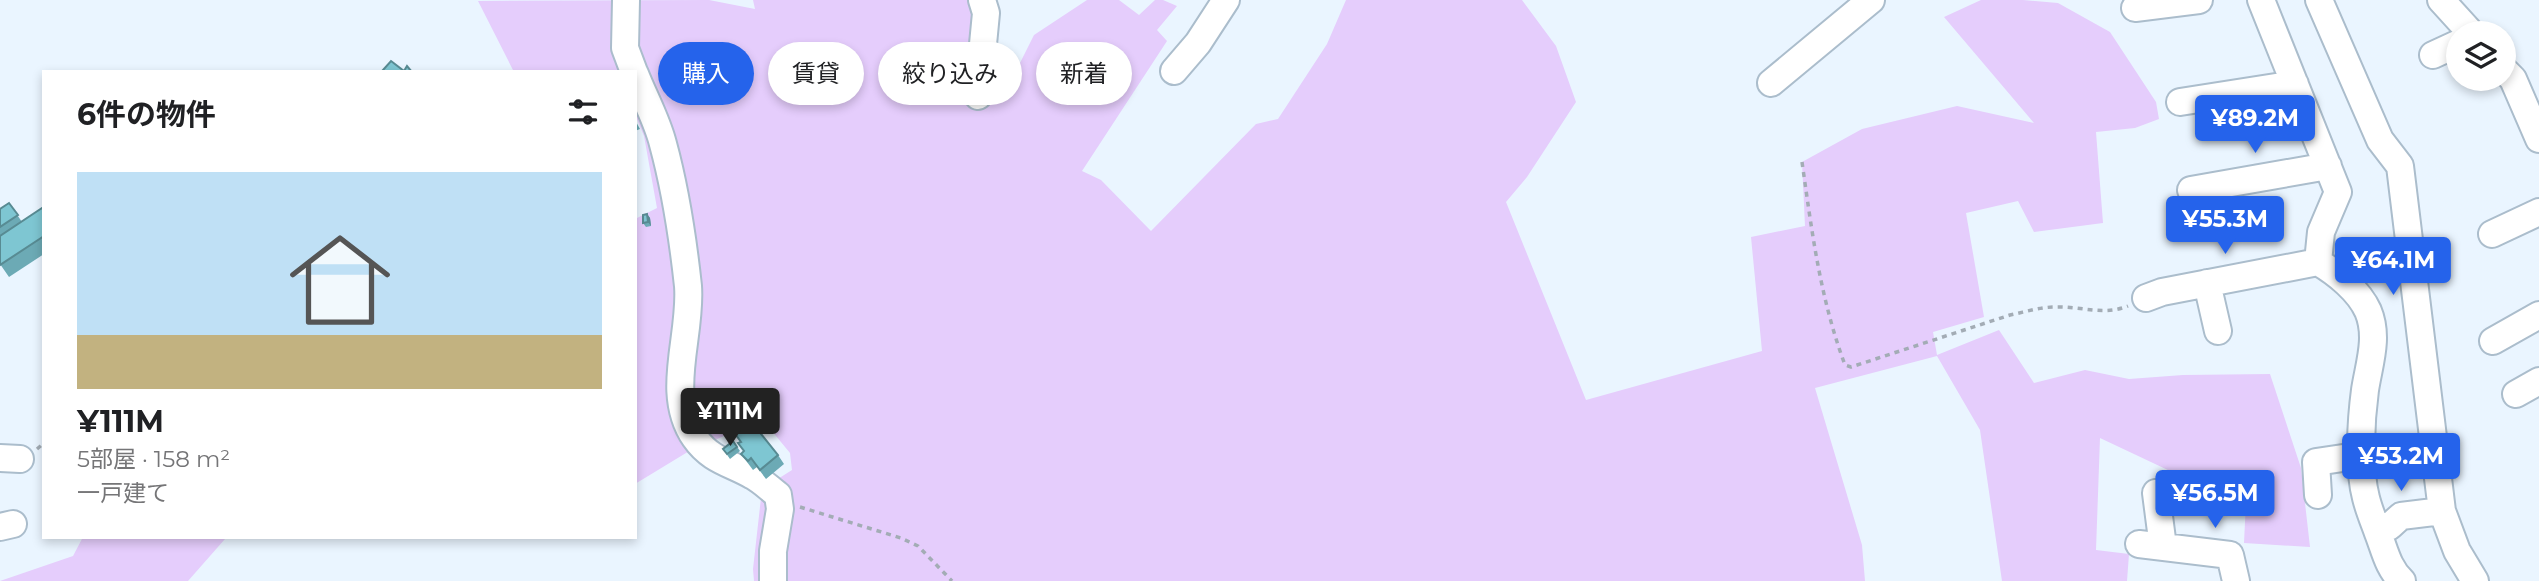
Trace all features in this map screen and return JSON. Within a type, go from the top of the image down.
[{"type":"street","points":[[626,0],[625,48],[634,70]]},
{"type":"street","points":[[982,0],[986,13],[983,42]]},
{"type":"street","points":[[1174,71],[1198,43],[1226,0]]},
{"type":"street","points":[[1771,83],[1871,0]]},
{"type":"street","points":[[2135,8],[2199,0]]},
{"type":"street","points":[[2261,0],[2338,192],[2321,232],[2318,262]]},
{"type":"street","points":[[2319,0],[2380,139],[2400,166],[2428,378],[2442,511],[2457,551],[2475,581]]},
{"type":"street","points":[[2441,0],[2460,21]]},
{"type":"street","points":[[2433,55],[2446,49]]},
{"type":"street","points":[[637,78],[663,142],[682,242],[688,308],[679,383],[685,418],[703,448],[725,464],[752,475],[778,495],[780,509],[773,551],[773,581]]},
{"type":"street","points":[[2180,102],[2295,84]]},
{"type":"street","points":[[2516,86],[2539,139]]},
{"type":"street","points":[[2191,190],[2328,166]]},
{"type":"street","points":[[2491,234],[2539,212]]},
{"type":"street","points":[[2146,298],[2162,292],[2318,262],[2354,291],[2367,310],[2372,328],[2373,353],[2365,392],[2362,455],[2365,495],[2387,561],[2393,573],[2402,581]]},
{"type":"street","points":[[2207,283],[2218,331]]},
{"type":"street","points":[[2493,341],[2539,315]]},
{"type":"street","points":[[2516,394],[2539,381]]},
{"type":"street","points":[[2318,495],[2316,462],[2362,455]]},
{"type":"street","points":[[2156,493],[2151,545],[2230,555],[2236,581]]},
{"type":"street","points":[[2378,532],[2401,516],[2442,511]]},
{"type":"path","points":[[1802,162],[1827,316],[1845,365],[1851,367],[2036,309],[2057,306],[2107,312],[2119,310],[2146,298]]},
{"type":"path","points":[[779,501],[901,538],[918,546],[952,581]]},
{"type":"shaded area","points":[[709,0],[755,9],[753,0],[973,0],[984,42],[878,42],[878,105],[1022,105],[1022,59],[1034,35],[1087,0],[1119,0],[1139,15],[1155,0],[1163,0],[1177,6],[1157,30],[1167,41],[1132,95],[1132,42],[1036,42],[1036,105],[1125,105],[1082,171],[1101,180],[1151,231],[1256,124],[1278,119],[1327,44],[1346,0],[1522,0],[1556,46],[1576,102],[1527,177],[1506,202],[1586,400],[1762,351],[1751,237],[1805,226],[1802,162],[1862,129],[1957,106],[2034,123],[1944,17],[1981,0],[2058,3],[2110,32],[2156,102],[2159,119],[2135,128],[2096,132],[2103,223],[2034,232],[2018,201],[1966,213],[1984,317],[1933,332],[1937,355],[1999,330],[2034,383],[2085,370],[2129,379],[2270,374],[2301,468],[2310,547],[2244,543],[2247,481],[2170,471],[2100,438],[2096,550],[2129,554],[2127,581],[2002,581],[1980,430],[1937,356],[1815,388],[1862,545],[1865,581],[754,581],[762,489],[792,470],[790,453],[762,419],[686,453],[637,483],[637,218],[657,208],[644,136],[637,119],[637,70],[513,70],[478,1]]},
{"type":"shaded area","points":[[82,539],[225,539],[188,581],[0,581],[73,556]]},
{"type":"building","points":[[391,61],[403,70],[383,70]]},
{"type":"building","points":[[9,203],[18,215],[0,227],[0,209]]},
{"type":"building","points":[[42,208],[42,237],[0,265],[0,236]]},
{"type":"building","points":[[647,214],[648,222],[643,223],[643,215]]},
{"type":"building","points":[[749,419],[778,455],[760,470],[751,458],[748,461],[741,454],[744,451],[738,443],[741,442],[733,431]]},
{"type":"building","points":[[733,441],[737,447],[727,454],[723,449]]}]
